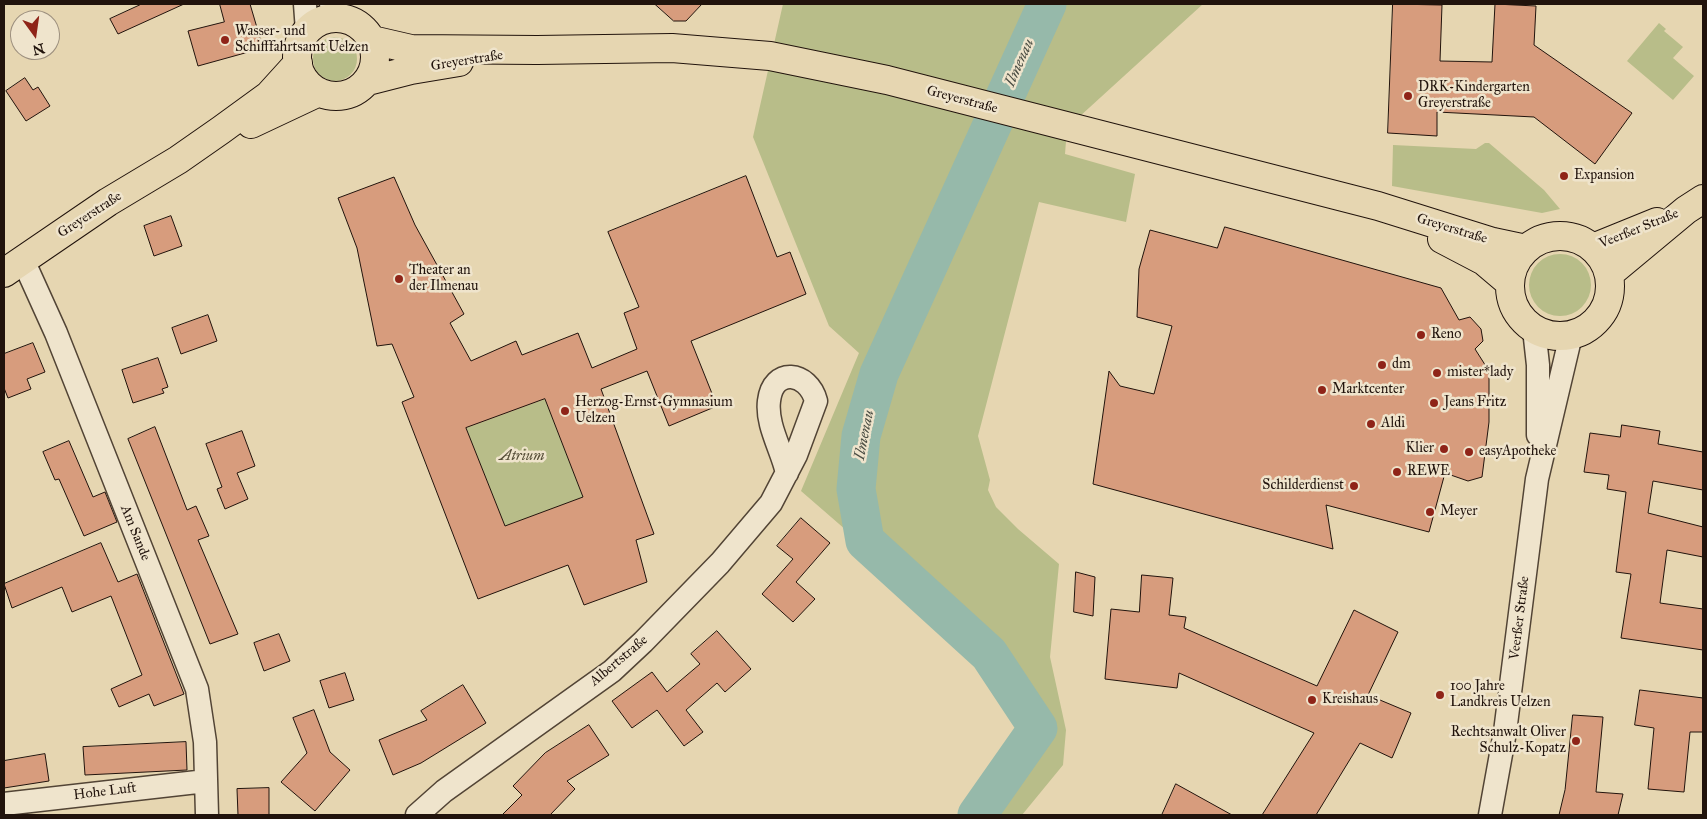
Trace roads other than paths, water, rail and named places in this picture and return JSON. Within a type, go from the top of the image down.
[{"type":"main road","points":[[334,11],[364,29],[372,40],[376,54],[374,68],[368,82],[346,96],[332,96],[319,92],[309,86],[301,75],[298,63],[298,46],[307,31],[326,19],[334,11]]},
{"type":"main road","name":"Greyerstraße","points":[[372,40],[411,48],[537,50],[608,47],[701,50],[770,56],[887,80],[1378,206],[1493,242],[1526,249]]},
{"type":"main road","name":"Greyerstraße","points":[[368,82],[411,70],[537,50]]},
{"type":"main road","name":"Greyerstraße","points":[[13,266],[108,202],[178,160],[269,95],[298,63]]},
{"type":"main road","name":"Greyerstraße","points":[[178,160],[225,139],[279,109],[319,92]]},
{"type":"main road","name":"Veerßer Straße","points":[[1593,248],[1695,204]]},
{"type":"main road","name":"Veerßer Straße","points":[[1609,274],[1695,204]]},
{"type":"main road","name":"Greyerstraße","points":[[1378,206],[1484,261],[1510,283]]},
{"type":"main road","points":[[1552,237],[1567,237],[1581,241],[1593,248],[1603,260],[1609,274],[1608,300],[1603,312],[1584,330],[1571,335],[1558,336],[1534,329],[1516,309],[1511,296],[1512,270],[1526,249],[1538,241],[1552,237]]},
{"type":"street","points":[[305,4],[307,31]]},
{"type":"street","name":"Am Sande","points":[[13,266],[56,333],[197,689],[205,742],[207,815]]},
{"type":"street","name":"Veerßer Straße","points":[[1534,329],[1538,365],[1538,479]]},
{"type":"street","name":"Veerßer Straße","points":[[1490,815],[1505,732],[1538,479],[1571,335]]},
{"type":"street","name":"Albertstraße","points":[[417,815],[444,791],[612,671],[643,642],[744,536],[771,503],[787,473]]},
{"type":"street","name":"Hohe Luft","points":[[4,804],[206,781]]},
{"type":"waterway","name":"Ilmenau","points":[[977,815],[1038,728],[989,654],[865,541],[856,489],[861,436],[879,374],[1047,4]]},
{"type":"place","name":"Wasser- und Schifffahrtsamt Uelzen","points":[[225,40]]},
{"type":"place","name":"DRK-Kindergarten Greyerstraße","points":[[1408,96]]},
{"type":"place","name":"Expansion","points":[[1564,176]]},
{"type":"place","name":"Theater an der Ilmenau","points":[[399,279]]},
{"type":"place","name":"Reno","points":[[1421,335]]},
{"type":"place","name":"dm","points":[[1382,365]]},
{"type":"place","name":"mister*lady","points":[[1437,373]]},
{"type":"place","name":"Marktcenter","points":[[1322,390]]},
{"type":"place","name":"Jeans Fritz","points":[[1434,403]]},
{"type":"place","name":"Herzog-Ernst-Gymnasium Uelzen","points":[[565,411]]},
{"type":"place","name":"Aldi","points":[[1371,424]]},
{"type":"place","name":"Klier","points":[[1444,449]]},
{"type":"place","name":"easyApotheke","points":[[1469,452]]},
{"type":"place","name":"REWE","points":[[1397,472]]},
{"type":"place","name":"Schilderdienst","points":[[1354,486]]},
{"type":"place","name":"Meyer","points":[[1430,512]]},
{"type":"place","name":"100 Jahre Landkreis Uelzen","points":[[1440,695]]},
{"type":"place","name":"Kreishaus","points":[[1312,700]]},
{"type":"place","name":"Rechtsanwalt Oliver Schulz-Kopatz","points":[[1576,741]]},
{"type":"park label","name":"Atrium","points":[[522,457]]}]
